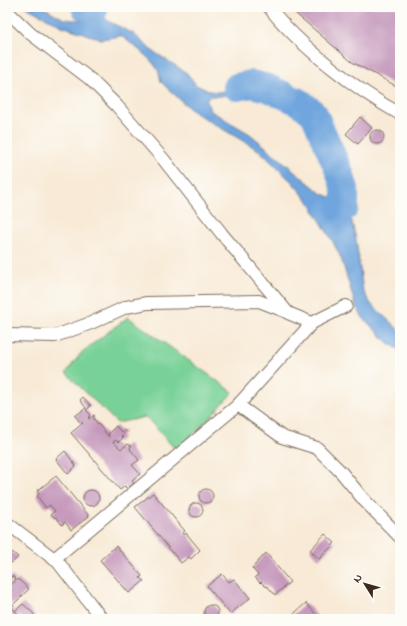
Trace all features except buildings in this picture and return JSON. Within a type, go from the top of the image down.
[{"type":"street","points":[[269,7],[280,21],[339,73],[400,114]]},
{"type":"street","points":[[7,12],[31,34],[90,79],[117,106],[164,160],[222,234],[288,313]]},
{"type":"street","points":[[7,336],[55,336],[91,323],[126,307],[147,303],[258,301],[312,324]]},
{"type":"street","points":[[54,559],[238,405],[312,324],[346,306]]},
{"type":"street","points":[[238,405],[282,438],[317,448],[400,537]]},
{"type":"street","points":[[7,523],[54,559],[102,619]]},
{"type":"green space","points":[[128,317],[233,392],[205,423],[176,450],[146,417],[117,423],[66,373],[82,352]]},
{"type":"water","points":[[26,7],[43,7],[64,19],[90,21],[93,17],[94,10],[110,22],[134,34],[151,50],[187,73],[196,85],[209,91],[219,92],[237,87],[225,95],[210,96],[206,101],[211,111],[250,134],[321,193],[335,199],[345,207],[350,214],[356,239],[363,291],[371,304],[400,331],[400,350],[388,343],[363,318],[356,307],[341,258],[309,202],[293,183],[260,151],[192,111],[161,82],[157,69],[148,58],[121,36],[101,39],[62,26]]},
{"type":"waterway","points":[[85,7],[94,10]]},
{"type":"waterway","points":[[237,87],[251,84],[268,88],[301,103],[314,114],[339,171],[345,189],[345,207]]}]
